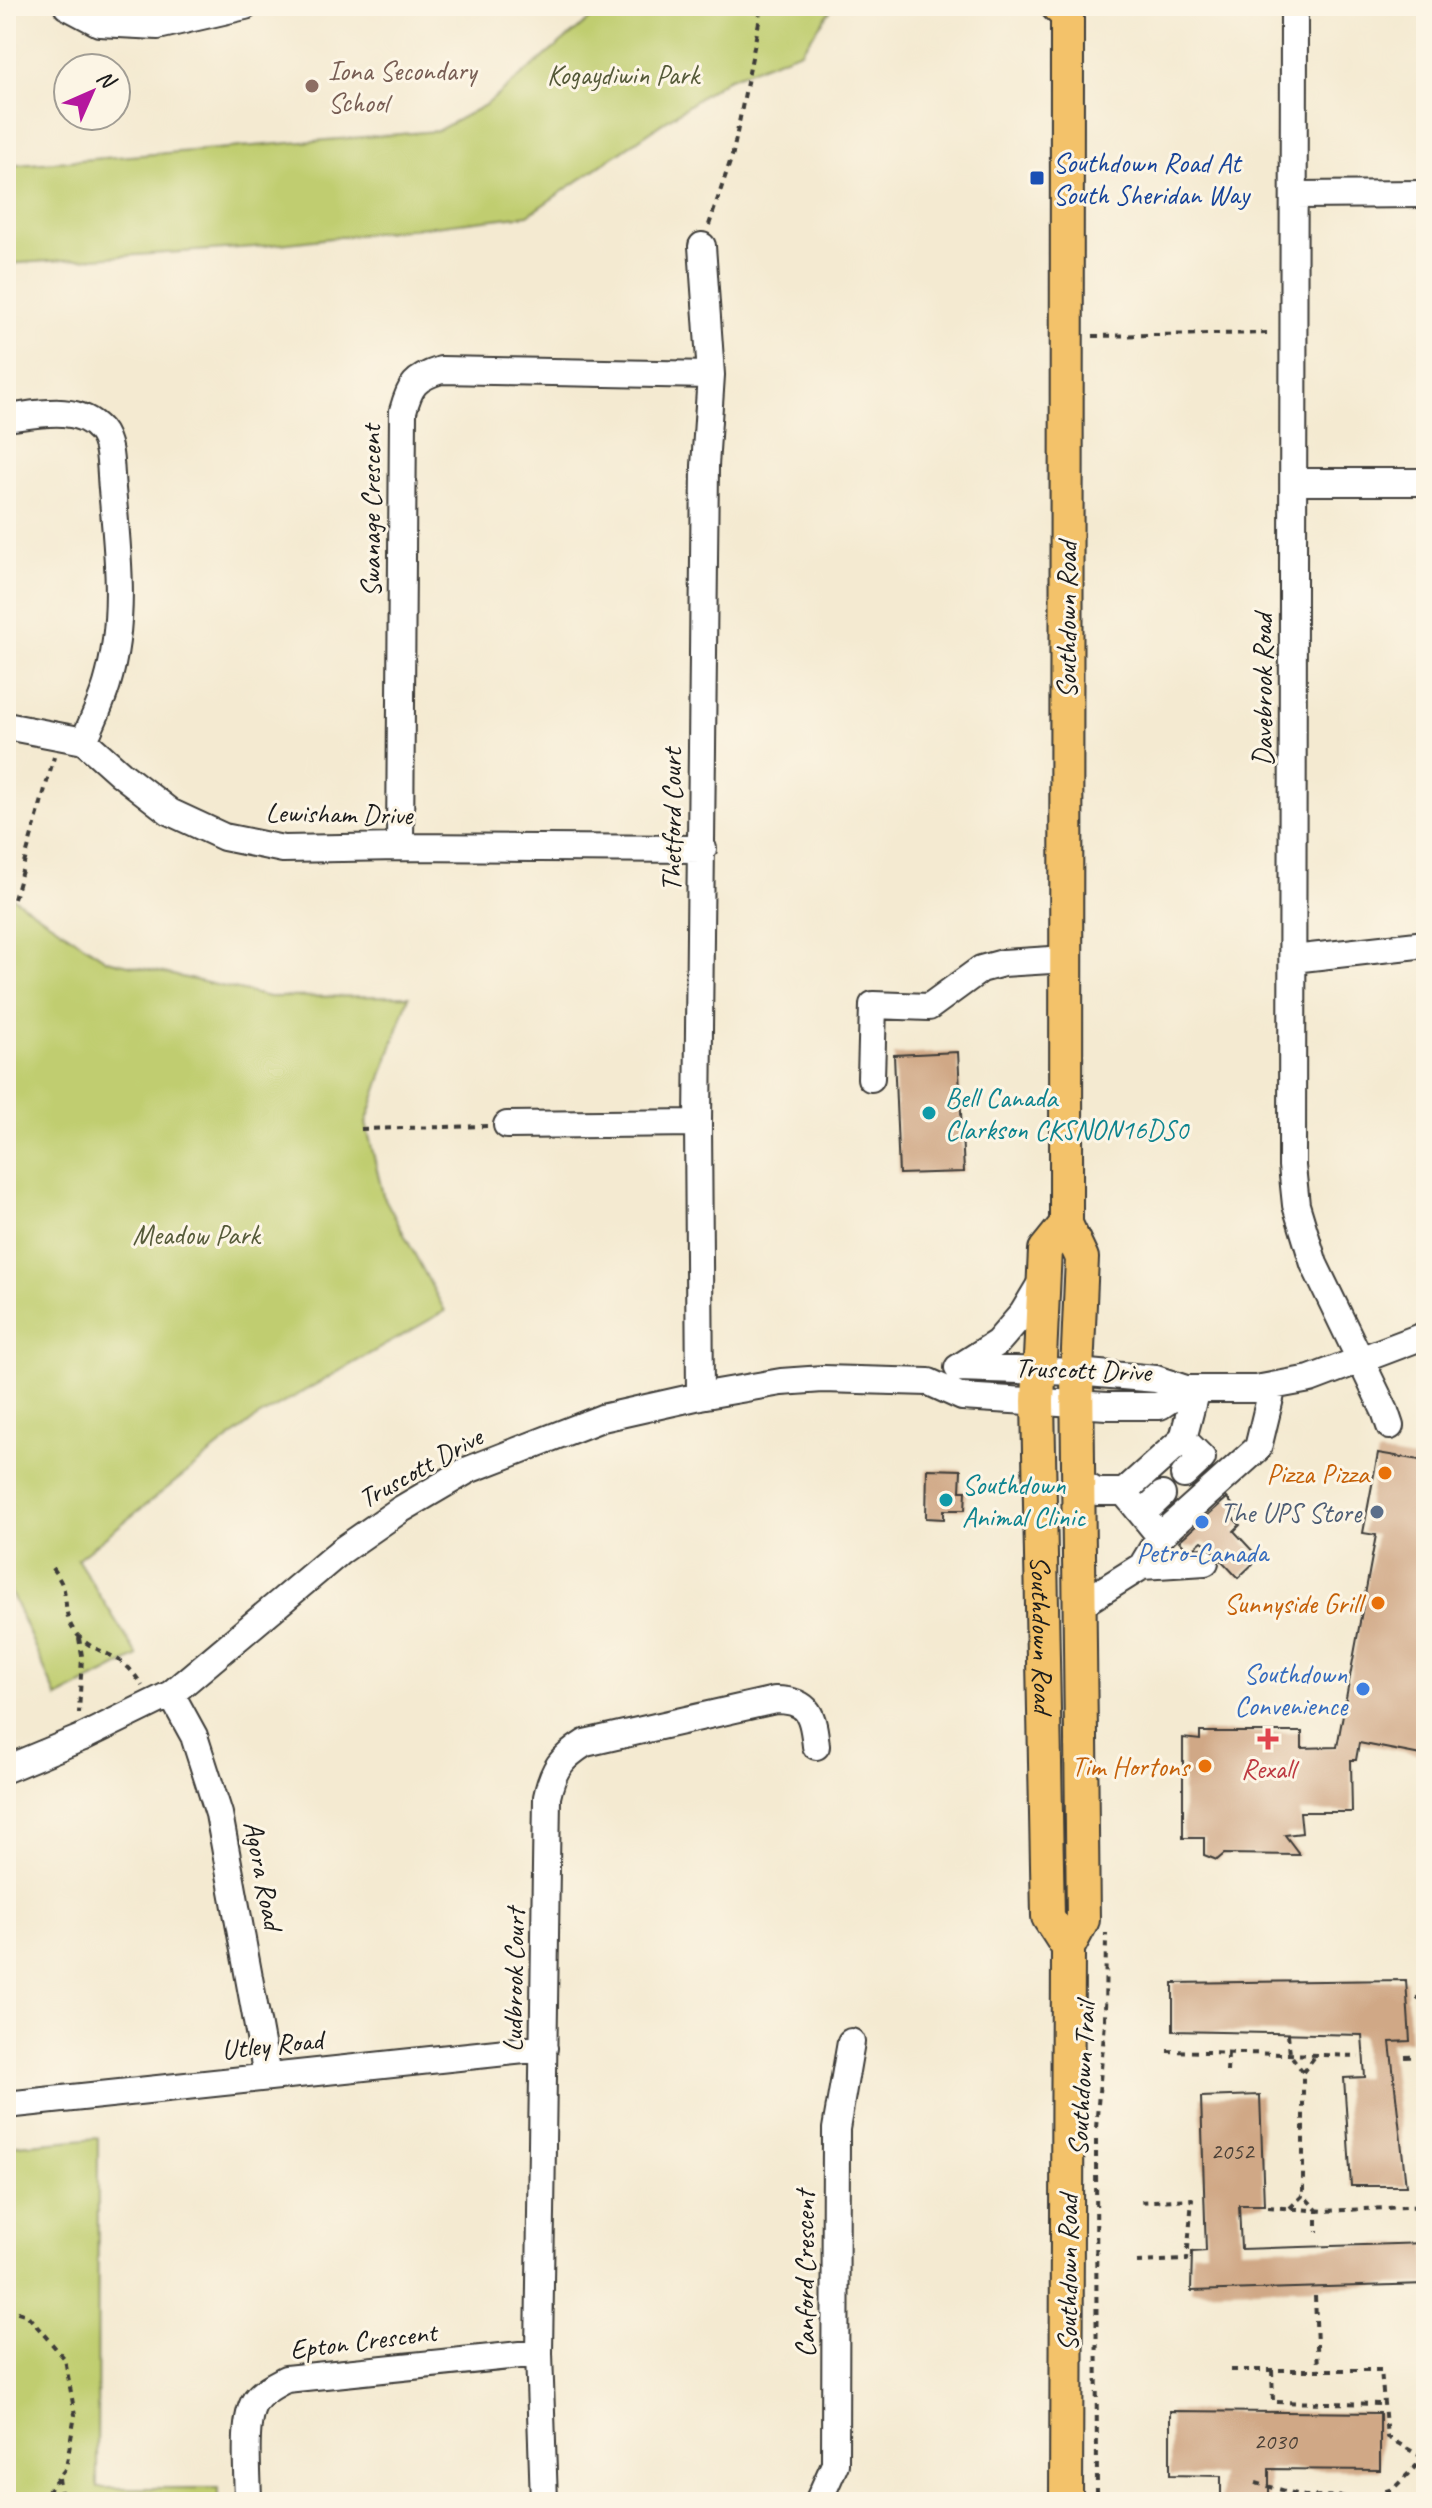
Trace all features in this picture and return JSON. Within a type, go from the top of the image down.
[{"type":"main road","name":"Southdown Road","points":[[1066,2502],[1068,1948],[1083,1920],[1077,1405],[1082,1258],[1066,1224],[1067,9]]},
{"type":"main road","name":"Southdown Road","points":[[1066,1224],[1045,1250],[1039,1386],[1048,1917],[1068,1948]]},
{"type":"street","points":[[67,6],[99,23],[158,26],[245,6]]},
{"type":"street","name":"Davebrook Road","points":[[1294,6],[1292,1166],[1296,1205],[1314,1264],[1390,1426]]},
{"type":"street","points":[[1295,195],[1426,194]]},
{"type":"street","name":"Thetford Court","points":[[700,1396],[698,1123],[705,466],[711,375],[702,246]]},
{"type":"street","name":"Swanage Crescent","points":[[400,847],[403,411],[408,394],[421,376],[441,370],[711,375]]},
{"type":"street","points":[[6,418],[61,412],[79,417],[100,430],[108,452],[120,574],[119,613],[107,685],[73,739],[6,726]]},
{"type":"street","points":[[1294,482],[1426,482]]},
{"type":"street","name":"Lewisham Drive","points":[[73,739],[170,812],[224,837],[283,849],[703,849]]},
{"type":"street","points":[[1293,959],[1426,944]]},
{"type":"street","points":[[871,1078],[873,1005],[929,1007],[981,969],[1003,963],[1067,959]]},
{"type":"street","points":[[507,1125],[698,1123]]},
{"type":"street","points":[[958,1368],[997,1343],[1023,1313],[1044,1278]]},
{"type":"street","name":"Truscott Drive","points":[[6,1769],[81,1738],[161,1699],[341,1551],[400,1510],[468,1470],[602,1418],[700,1396],[781,1382],[823,1379],[929,1382],[962,1397],[1039,1386],[1077,1372],[1156,1379],[1191,1389],[1256,1389],[1310,1379],[1426,1335]]},
{"type":"street","name":"Truscott Drive","points":[[929,1382],[958,1368],[1039,1386],[1077,1405],[1160,1406],[1191,1389]]},
{"type":"street","points":[[1080,1605],[1142,1566],[1160,1536],[1258,1448],[1273,1386]]},
{"type":"street","points":[[1191,1389],[1183,1439],[1193,1466],[1223,1480]]},
{"type":"street","points":[[1079,1482],[1097,1492],[1124,1492],[1183,1439]]},
{"type":"street","points":[[1124,1492],[1160,1536]]},
{"type":"street","points":[[1142,1514],[1162,1495]]},
{"type":"street","points":[[1142,1566],[1205,1562]]},
{"type":"street","name":"Agora Road","points":[[161,1699],[194,1736],[219,1814],[267,2076]]},
{"type":"street","name":"Ludbrook Court","points":[[544,2502],[539,2353],[547,1797],[551,1777],[566,1755],[585,1743],[775,1700],[790,1700],[805,1707],[814,1721],[816,1746]]},
{"type":"street","name":"Canford Crescent","points":[[818,2502],[835,2464],[836,2129],[851,2042]]},
{"type":"street","name":"Utley Road","points":[[6,2105],[544,2048]]},
{"type":"street","name":"Epton Crescent","points":[[248,2502],[249,2416],[255,2400],[286,2379],[539,2353]]},
{"type":"path","points":[[702,246],[733,153],[760,17],[759,6]]},
{"type":"path","points":[[1067,336],[1295,333]]},
{"type":"path","points":[[14,899],[49,772],[73,739]]},
{"type":"path","points":[[361,1129],[507,1125]]},
{"type":"path","points":[[52,1568],[64,1591],[64,1604],[72,1627],[79,1636],[124,1661],[161,1699]]},
{"type":"path","points":[[79,1636],[82,1656],[78,1701],[81,1738]]},
{"type":"path","name":"Southdown Trail","points":[[1097,2502],[1096,2124],[1105,2022],[1106,1930]]},
{"type":"path","points":[[1416,1998],[1426,1997]]},
{"type":"path","points":[[1288,2034],[1290,2054],[1303,2072],[1303,2195],[1317,2210],[1317,2232]]},
{"type":"path","points":[[1167,2051],[1359,2056]]},
{"type":"path","points":[[1227,2072],[1228,2053]]},
{"type":"path","points":[[1303,2072],[1316,2055]]},
{"type":"path","points":[[1405,2057],[1426,2056]]},
{"type":"path","points":[[1290,2208],[1303,2195]]},
{"type":"path","points":[[1137,2202],[1192,2199],[1187,2260],[1137,2262]]},
{"type":"path","points":[[1268,2207],[1317,2210],[1426,2206]]},
{"type":"path","points":[[1315,2296],[1318,2370]]},
{"type":"path","points":[[6,2308],[27,2315],[65,2359],[75,2415],[66,2468],[40,2502]]},
{"type":"path","points":[[1231,2370],[1381,2370],[1387,2437],[1425,2460],[1393,2489],[1366,2497],[1304,2496],[1256,2483]]},
{"type":"path","points":[[1272,2370],[1273,2402],[1384,2404]]},
{"type":"path","points":[[59,2478],[62,2502]]},
{"type":"path","points":[[1347,2502],[1353,2497]]},
{"type":"green space","name":"Kogaydiwin Park","points":[[606,6],[834,6],[801,51],[727,79],[528,215],[254,247],[6,264],[6,166],[437,131],[487,104]]},
{"type":"green space","name":"Meadow Park","points":[[6,893],[107,960],[269,997],[409,996],[366,1123],[383,1195],[445,1311],[255,1419],[77,1559],[138,1656],[57,1698],[6,1581]]},
{"type":"green space","points":[[98,2138],[97,2488],[218,2488],[218,2502],[6,2502],[6,2146]]},
{"type":"building","name":"Bell Canada Clarkson CKSNON16DS0","points":[[958,1052],[964,1172],[899,1174],[894,1055]]},
{"type":"building","points":[[1378,1453],[1426,1461],[1426,1756],[1359,1743],[1356,1760],[1351,1760],[1352,1812],[1300,1812],[1302,1833],[1285,1835],[1300,1855],[1224,1854],[1217,1860],[1204,1855],[1204,1838],[1183,1838],[1183,1738],[1200,1740],[1200,1732],[1302,1732],[1302,1748],[1337,1747],[1376,1535],[1363,1533]]},
{"type":"building","name":"Southdown Animal Clinic","points":[[927,1469],[961,1470],[960,1491],[966,1491],[965,1510],[944,1510],[944,1519],[926,1518]]},
{"type":"building","points":[[1227,1498],[1237,1510],[1230,1515],[1240,1525],[1234,1531],[1259,1558],[1238,1578],[1218,1553],[1202,1541],[1195,1547],[1185,1547],[1179,1541]]},
{"type":"building","points":[[1406,1980],[1410,2041],[1390,2042],[1406,2186],[1351,2186],[1344,2078],[1365,2077],[1362,2035],[1173,2031],[1173,1983]]},
{"type":"building","points":[[1260,2095],[1264,2205],[1239,2205],[1241,2249],[1426,2243],[1426,2284],[1191,2291],[1192,2252],[1206,2251],[1201,2097]]},
{"type":"building","points":[[1170,2411],[1380,2413],[1380,2470],[1269,2469],[1269,2502],[1221,2502],[1221,2476],[1170,2475]]},
{"type":"place","name":"Iona Secondary School","points":[[312,86]]},
{"type":"place","name":"Southdown Road At South Sheridan Way","points":[[1037,178]]},
{"type":"place","name":"Bell Canada Clarkson CKSNON16DS0","points":[[929,1113]]},
{"type":"place","name":"Pizza Pizza","points":[[1385,1473]]},
{"type":"place","name":"Southdown Animal Clinic","points":[[946,1500]]},
{"type":"place","name":"The UPS Store","points":[[1377,1512]]},
{"type":"place","name":"Petro-Canada","points":[[1202,1522]]},
{"type":"place","name":"Sunnyside Grill","points":[[1378,1603]]},
{"type":"place","name":"Southdown Convenience","points":[[1363,1689]]},
{"type":"place","name":"Rexall","points":[[1268,1739]]},
{"type":"place","name":"Tim Hortons","points":[[1205,1766]]}]
